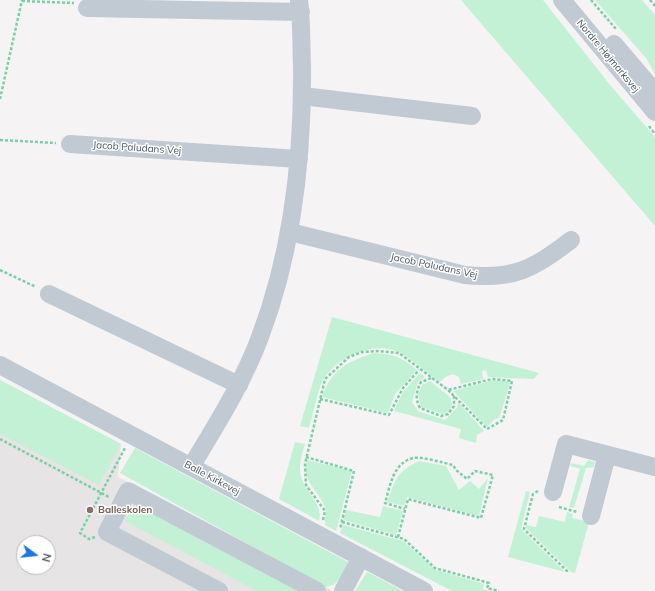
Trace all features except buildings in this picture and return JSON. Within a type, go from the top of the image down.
[{"type":"street","name":"Nordre Højmarksvej","points":[[562,0],[655,112]]},
{"type":"street","name":"Nordre Højmarksvej","points":[[576,0],[655,92]]},
{"type":"street","points":[[87,8],[300,6],[302,96],[300,158],[290,232],[279,285],[260,338],[239,385],[191,467]]},
{"type":"street","points":[[302,96],[472,116]]},
{"type":"street","name":"Jacob Paludans Vej","points":[[70,144],[300,158]]},
{"type":"street","name":"Jacob Paludans Vej","points":[[290,232],[465,275],[485,277],[505,275],[524,270],[545,261],[571,240]]},
{"type":"street","points":[[49,294],[239,385]]},
{"type":"street","name":"Balle Kirkevej","points":[[0,365],[424,591]]},
{"type":"street","points":[[553,492],[566,444],[655,467]]},
{"type":"street","points":[[591,516],[607,455]]},
{"type":"street","points":[[218,591],[107,532],[128,491],[317,591]]},
{"type":"street","points":[[343,591],[361,557]]},
{"type":"path","points":[[650,0],[655,6]]},
{"type":"path","points":[[0,99],[22,1],[76,3],[87,8]]},
{"type":"path","points":[[0,140],[70,144]]},
{"type":"path","points":[[0,270],[49,294]]},
{"type":"path","points":[[319,534],[325,511],[306,485],[306,458],[325,379],[349,357],[362,352],[379,351],[399,353],[419,370],[448,390],[488,429],[503,420],[512,381],[492,379],[448,390]]},
{"type":"path","points":[[320,399],[389,415],[403,388],[419,370]]},
{"type":"path","points":[[431,378],[421,382],[417,390],[415,399],[420,408],[441,416],[448,414],[454,406],[454,396]]},
{"type":"path","points":[[80,533],[132,436]]},
{"type":"path","points":[[0,439],[122,503]]},
{"type":"path","points":[[398,537],[408,499],[481,518],[493,475],[475,471],[467,479],[456,470],[453,465],[414,457],[401,464],[392,478],[385,503],[405,509]]},
{"type":"path","points":[[306,458],[354,470],[336,544]]},
{"type":"path","points":[[567,574],[567,571],[524,529],[533,494],[539,491],[553,492],[559,507],[591,516]]},
{"type":"path","points":[[342,522],[404,539],[436,568],[488,583],[487,588],[499,591]]},
{"type":"shaded area","name":"Balleskolen","points":[[0,380],[121,444],[118,477],[333,591],[0,591]]},
{"type":"green space","points":[[461,0],[543,0],[610,85],[655,137],[655,226]]},
{"type":"green space","points":[[595,0],[642,0],[655,15],[655,74],[646,58]]},
{"type":"green space","points":[[332,317],[539,373],[534,379],[488,377],[486,370],[482,371],[483,379],[461,384],[459,377],[453,374],[447,376],[440,382],[403,354],[382,348],[370,349],[349,356],[339,362],[331,370],[322,382],[309,428],[300,426]]},
{"type":"green space","points":[[374,353],[387,354],[397,357],[417,370],[395,394],[388,413],[322,397],[330,380],[336,373],[348,363]]},
{"type":"green space","points":[[420,373],[425,377],[418,382],[412,402],[418,411],[445,420],[457,408],[458,402],[484,431],[477,435],[476,443],[459,438],[461,429],[394,411],[403,392]]},
{"type":"green space","points":[[0,380],[121,444],[99,485],[0,434]]},
{"type":"green space","points":[[494,380],[508,382],[510,384],[499,418],[495,419],[487,427],[453,391]]},
{"type":"green space","points":[[430,381],[450,397],[452,404],[450,410],[443,414],[421,407],[418,394],[422,385]]},
{"type":"green space","points":[[295,442],[305,444],[300,472],[303,482],[319,509],[319,521],[279,499]]},
{"type":"green space","points":[[135,448],[348,562],[340,579],[334,584],[325,587],[120,473]]},
{"type":"green space","points":[[307,460],[352,471],[336,531],[325,525],[326,512],[321,499],[309,482],[306,468]]},
{"type":"green space","points":[[588,460],[595,462],[594,467],[586,468],[574,508],[569,507],[580,469],[570,466],[571,463],[584,466]]},
{"type":"green space","points":[[419,461],[446,466],[459,490],[470,481],[479,489],[488,478],[479,516],[407,497],[404,506],[387,502],[395,482],[401,473]]},
{"type":"green space","points":[[526,491],[530,492],[521,529],[565,572],[508,557]]},
{"type":"green space","points":[[383,506],[403,511],[396,535],[343,520],[346,510],[380,517]]},
{"type":"green space","points":[[130,512],[149,512],[301,591],[257,591],[125,521]]},
{"type":"green space","points":[[567,512],[573,514],[572,518],[589,522],[575,573],[571,572],[526,528],[526,525],[536,527],[539,516],[565,522]]},
{"type":"green space","points":[[343,525],[403,541],[436,570],[484,584],[483,589],[488,591],[452,591],[340,533]]},
{"type":"green space","points":[[367,572],[403,591],[355,591]]},
{"type":"place","name":"Balleskolen","points":[[90,510]]}]
